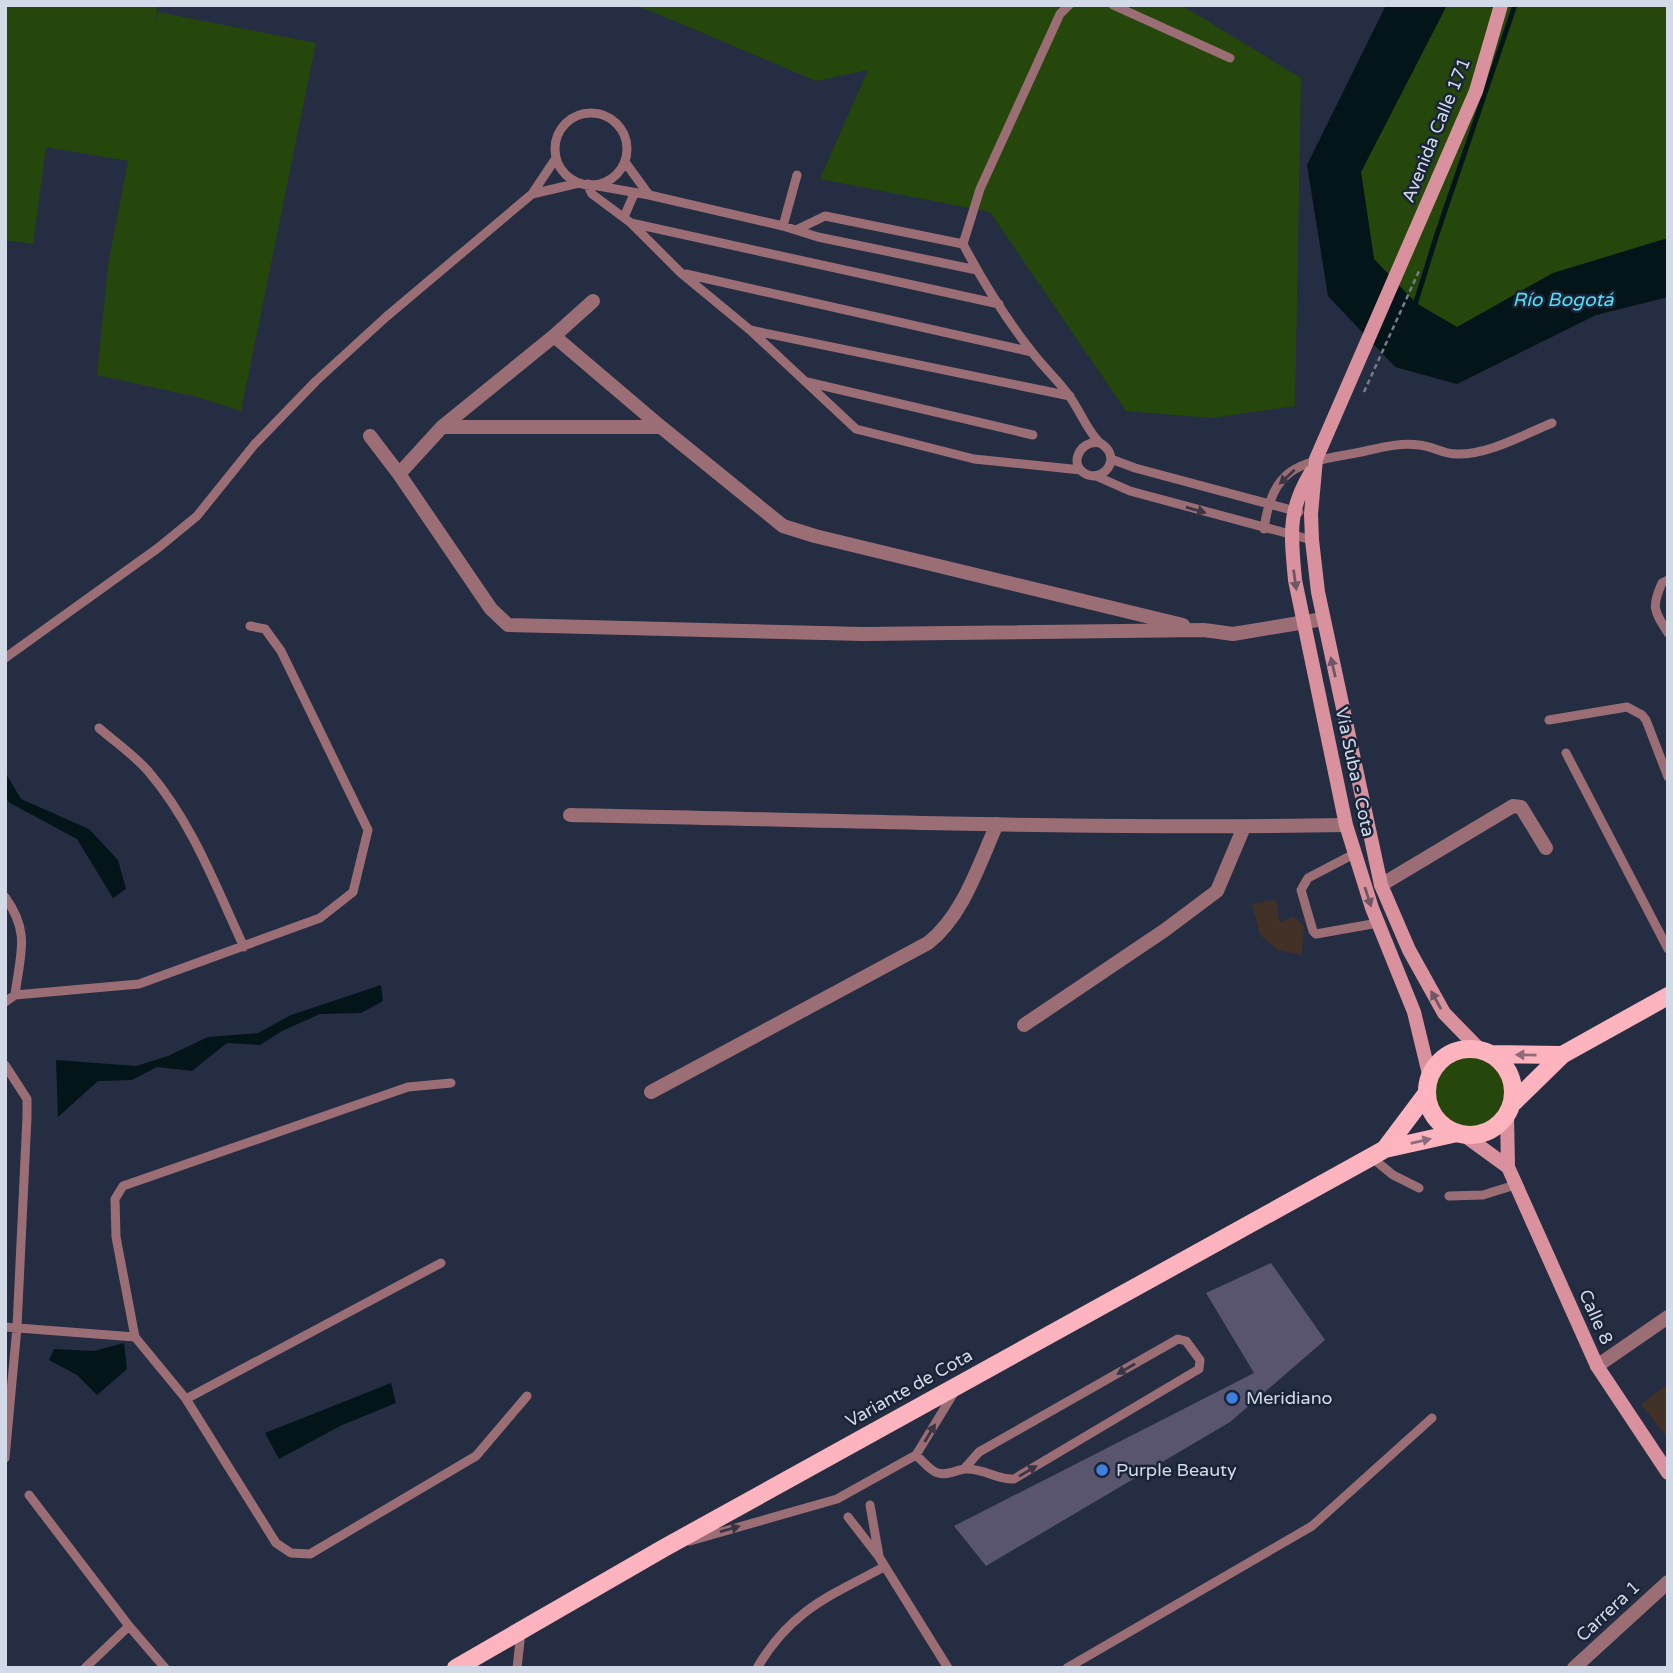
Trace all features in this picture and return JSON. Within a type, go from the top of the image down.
[{"type":"main road","name":"Avenida Calle 171","points":[[1399,267],[1476,91],[1501,5]]},
{"type":"main road","name":"Vía Suba - Cota","points":[[1399,267],[1315,464],[1299,492],[1293,511],[1292,535],[1295,580],[1346,825],[1378,923],[1414,1012],[1428,1086]]},
{"type":"main road","name":"Vía Suba - Cota","points":[[1315,464],[1312,540],[1323,619],[1381,885],[1409,950],[1444,1013],[1486,1052]]},
{"type":"main road","points":[[1461,1134],[1476,1135],[1499,1125],[1510,1109],[1562,1055],[1668,996]]},
{"type":"main road","points":[[1508,1167],[1436,1118],[1430,1107],[1428,1086],[1435,1067],[1455,1052],[1468,1049],[1562,1055]]},
{"type":"main road","points":[[1486,1052],[1502,1063],[1510,1074],[1513,1088],[1508,1167]]},
{"type":"main road","name":"Variante de Cota","points":[[1378,1153],[1428,1086]]},
{"type":"main road","name":"Variante de Cota","points":[[456,1668],[664,1548],[1378,1153],[1461,1134]]},
{"type":"main road","name":"Calle 8","points":[[1508,1167],[1597,1366],[1668,1473]]},
{"type":"street","points":[[399,474],[442,427],[593,301]]},
{"type":"street","points":[[554,336],[783,526],[1205,630],[1233,634],[1323,619]]},
{"type":"street","points":[[442,427],[661,427]]},
{"type":"street","points":[[370,436],[491,609],[508,625],[863,634],[1205,630]]},
{"type":"street","points":[[1381,885],[1513,806],[1521,807],[1546,848]]},
{"type":"street","points":[[570,815],[997,824],[1244,827],[1346,825]]},
{"type":"street","points":[[651,1092],[928,943],[943,931],[954,916],[997,824]]},
{"type":"street","points":[[1024,1025],[1165,930],[1217,891],[1244,827]]},
{"type":"street","points":[[1597,1366],[1668,1317]]},
{"type":"street","name":"Carrera 1","points":[[1574,1668],[1668,1582]]},
{"type":"lane","points":[[1069,5],[1060,13],[991,165],[963,244],[977,270],[1032,352],[1070,396],[1100,443],[1108,449],[1111,459],[1104,472],[1095,475]]},
{"type":"lane","points":[[1113,5],[1230,58]]},
{"type":"lane","points":[[532,194],[583,183],[600,183],[612,178],[625,162],[627,144],[623,131],[615,121],[603,115],[578,115],[567,122],[559,132],[555,145],[556,158],[568,176],[583,183],[649,195],[783,226],[818,237],[977,270]]},
{"type":"lane","points":[[5,658],[158,548],[197,516],[254,445],[316,381],[386,317],[532,194],[556,158]]},
{"type":"lane","points":[[625,162],[649,195]]},
{"type":"lane","points":[[783,226],[797,175]]},
{"type":"lane","points":[[583,183],[592,194],[628,220],[681,273],[750,330],[856,429],[974,459],[1081,470],[1130,491],[1312,540]]},
{"type":"lane","points":[[628,220],[634,194]]},
{"type":"lane","points":[[796,230],[825,216],[963,244]]},
{"type":"lane","points":[[628,220],[999,304]]},
{"type":"lane","points":[[681,273],[1032,352]]},
{"type":"lane","points":[[750,330],[1070,396]]},
{"type":"lane","points":[[807,382],[1033,435]]},
{"type":"lane","points":[[1264,529],[1268,504],[1275,489],[1286,475],[1300,466],[1405,444],[1457,454],[1494,446],[1552,423]]},
{"type":"lane","points":[[1081,470],[1077,459],[1080,449],[1089,442],[1100,443]]},
{"type":"lane","points":[[1111,459],[1135,468],[1311,514]]},
{"type":"lane","points":[[1668,580],[1662,583],[1654,600],[1656,614],[1668,633]]},
{"type":"lane","points":[[5,1002],[15,995],[139,984],[320,919],[353,892],[368,830],[281,651],[265,629],[250,626]]},
{"type":"lane","points":[[1549,720],[1627,707],[1646,720],[1668,777]]},
{"type":"lane","points":[[99,728],[147,769],[172,803],[187,827],[244,947]]},
{"type":"lane","points":[[1566,753],[1668,949]]},
{"type":"lane","points":[[1354,854],[1308,878],[1303,884],[1301,890],[1313,931],[1316,934],[1378,923]]},
{"type":"lane","points":[[5,897],[18,914],[23,934],[15,995]]},
{"type":"lane","points":[[5,1065],[27,1099],[17,1327],[5,1458]]},
{"type":"lane","points":[[451,1083],[408,1087],[123,1186],[114,1199],[116,1237],[135,1337],[186,1399],[276,1543],[291,1553],[310,1554],[476,1456],[527,1396]]},
{"type":"lane","points":[[1378,1153],[1393,1175],[1419,1188]]},
{"type":"lane","points":[[1449,1196],[1483,1195],[1516,1185]]},
{"type":"lane","points":[[186,1399],[441,1263]]},
{"type":"lane","points":[[5,1327],[135,1337]]},
{"type":"lane","points":[[916,1455],[935,1473],[964,1469],[985,1471],[1003,1480],[1014,1479],[1199,1369],[1200,1360],[1186,1341],[1178,1339],[979,1452],[964,1469]]},
{"type":"lane","points":[[664,1548],[843,1508],[864,1484],[916,1455],[958,1385]]},
{"type":"lane","points":[[1067,1668],[1312,1526],[1432,1418]]},
{"type":"lane","points":[[864,1484],[869,1494]]},
{"type":"lane","points":[[29,1495],[129,1626],[165,1668]]},
{"type":"lane","points":[[870,1505],[879,1557]]},
{"type":"lane","points":[[843,1508],[879,1557],[944,1665]]},
{"type":"lane","points":[[757,1668],[787,1626],[813,1604],[884,1567]]},
{"type":"lane","points":[[85,1668],[129,1626]]},
{"type":"lane","points":[[517,1668],[522,1632]]},
{"type":"path","points":[[1364,391],[1419,271]]},
{"type":"shaded area","points":[[1276,900],[1280,923],[1293,916],[1304,926],[1302,955],[1278,950],[1260,935],[1252,904]]},
{"type":"shaded area","points":[[1668,1384],[1668,1439],[1641,1404]]},
{"type":"green space","points":[[5,5],[158,5],[154,30],[158,12],[316,43],[241,411],[197,397],[97,375],[108,265],[128,161],[46,147],[33,244],[5,240]]},
{"type":"green space","points":[[631,5],[1181,5],[1301,78],[1295,406],[1212,418],[1126,411],[990,212],[820,179],[868,70],[816,81]]},
{"type":"green space","points":[[1447,5],[1668,5],[1668,238],[1553,273],[1457,327],[1416,303],[1374,259],[1361,172]]},
{"type":"green space","points":[[1471,1055],[1485,1058],[1497,1066],[1505,1078],[1508,1092],[1505,1106],[1497,1118],[1485,1126],[1471,1129],[1457,1126],[1445,1118],[1437,1106],[1434,1092],[1437,1078],[1445,1066],[1457,1058]]},
{"type":"water","name":"Río Bogotá","points":[[1386,5],[1447,5],[1361,172],[1374,259],[1416,303],[1457,327],[1553,273],[1668,238],[1668,297],[1596,315],[1457,384],[1395,367],[1328,296],[1307,165]]},
{"type":"water","points":[[5,772],[21,799],[89,829],[118,860],[126,889],[113,898],[77,839],[10,803],[5,798]]},
{"type":"water","points":[[381,985],[383,1001],[361,1013],[320,1014],[282,1031],[260,1045],[227,1043],[192,1071],[157,1067],[132,1080],[98,1081],[58,1117],[56,1060],[136,1066],[168,1056],[208,1037],[258,1033],[291,1015]]},
{"type":"water","points":[[124,1343],[127,1369],[97,1395],[77,1375],[49,1360],[54,1349],[94,1351]]},
{"type":"water","points":[[391,1383],[396,1403],[342,1425],[279,1459],[265,1433]]},
{"type":"building","name":"Meridiano","points":[[1271,1263],[1325,1340],[1230,1422],[986,1566],[954,1526],[1254,1373],[1206,1293]]},
{"type":"waterway","points":[[1414,308],[1515,5]]},
{"type":"place","name":"Meridiano","points":[[1232,1398]]},
{"type":"place","name":"Purple Beauty","points":[[1102,1470]]}]
